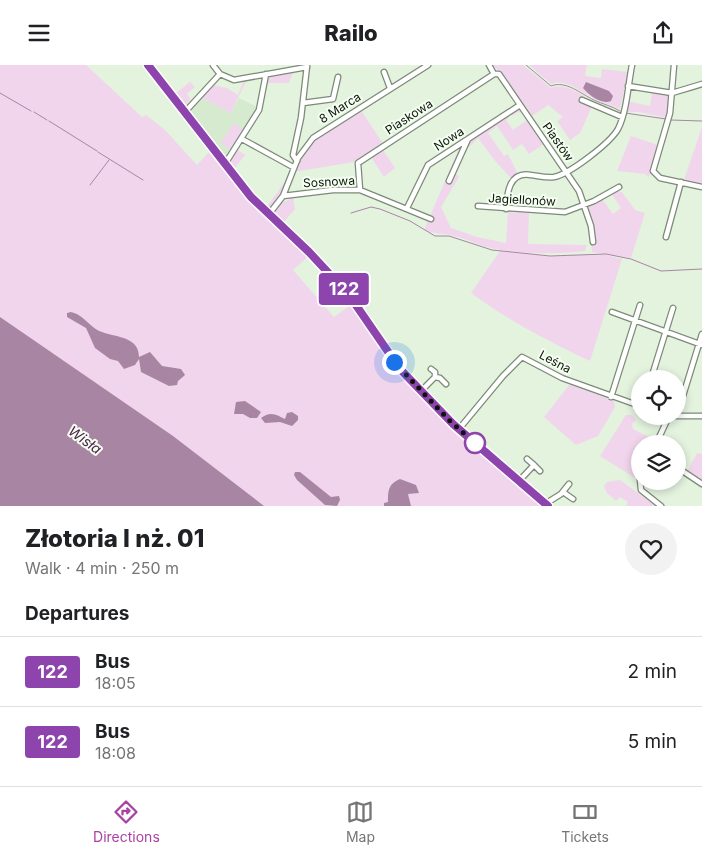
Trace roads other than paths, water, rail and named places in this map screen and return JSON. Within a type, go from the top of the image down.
[{"type":"main road","points":[[148,65],[251,197],[309,252],[349,295],[392,359],[421,391],[459,429],[547,505]]},
{"type":"street","points":[[213,65],[220,74],[234,80],[307,66],[303,103],[293,155],[297,161]]},
{"type":"street","name":"8 Marca","points":[[269,214],[283,196],[293,167],[320,132],[428,65]]},
{"type":"street","name":"Piastów","points":[[489,65],[494,74],[499,74],[566,171],[586,205],[593,242]]},
{"type":"street","points":[[506,209],[509,187],[520,176],[527,174],[553,177],[566,171],[604,146],[618,129],[632,65]]},
{"type":"street","points":[[674,65],[668,123],[653,170],[657,177],[702,187]]},
{"type":"street","points":[[384,72],[390,88]]},
{"type":"street","points":[[184,113],[220,74]]},
{"type":"street","points":[[225,164],[259,110],[266,74]]},
{"type":"street","name":"Piaskowa","points":[[360,190],[358,163],[494,74]]},
{"type":"street","points":[[303,103],[333,99],[338,77]]},
{"type":"street","points":[[628,85],[672,93],[702,84]]},
{"type":"street","points":[[582,100],[622,117]]},
{"type":"street","name":"Nowa","points":[[407,208],[428,165],[520,105]]},
{"type":"street","points":[[449,181],[469,138]]},
{"type":"street","points":[[242,139],[293,167]]},
{"type":"street","points":[[666,237],[681,183]]},
{"type":"street","name":"Jagiellonów","points":[[478,206],[558,213],[586,205],[619,187]]},
{"type":"street","name":"Sosnowa","points":[[283,196],[333,189],[360,190],[431,219]]},
{"type":"street","points":[[612,397],[640,305]]},
{"type":"street","points":[[654,370],[674,308]]},
{"type":"street","points":[[612,312],[700,344]]},
{"type":"street","points":[[686,385],[702,334]]},
{"type":"street","name":"Leśna","points":[[459,429],[503,376],[522,357],[562,378],[631,403]]},
{"type":"street","points":[[431,369],[435,372],[435,377]]},
{"type":"street","points":[[421,391],[435,377]]},
{"type":"street","points":[[435,377],[440,378],[446,384]]},
{"type":"street","points":[[686,416],[702,416]]},
{"type":"street","points":[[527,459],[540,471]]},
{"type":"street","points":[[519,481],[534,465]]},
{"type":"street","points":[[686,474],[702,484]]},
{"type":"street","points":[[547,505],[570,484]]},
{"type":"street","points":[[641,490],[661,506]]},
{"type":"street","points":[[563,492],[573,499]]},
{"type":"water","points":[[586,82],[609,91],[613,96],[611,101],[603,102],[592,96],[583,88]]},
{"type":"water","points":[[71,312],[80,316],[99,331],[134,343],[138,349],[139,357],[150,352],[162,366],[181,369],[185,375],[178,381],[177,385],[169,386],[141,372],[139,359],[135,365],[124,369],[118,361],[110,359],[95,348],[86,328],[67,317],[67,313]]},
{"type":"water","name":"Wisła","points":[[0,317],[173,436],[264,506],[0,506]]},
{"type":"water","points":[[245,401],[261,412],[257,418],[250,418],[243,414],[234,414],[236,402]]},
{"type":"water","points":[[292,412],[298,416],[298,420],[292,426],[280,422],[265,423],[261,418],[271,414],[285,419],[287,413]]},
{"type":"water","points":[[295,472],[300,472],[331,497],[339,496],[340,500],[337,506],[325,505],[297,480],[294,475]]},
{"type":"water","points":[[400,479],[416,485],[419,493],[408,494],[411,506],[384,506],[384,503],[388,502],[391,486]]},
{"type":"waterway","points":[[526,65],[551,86],[568,86],[620,111]]},
{"type":"waterway","points":[[0,93],[31,111]]},
{"type":"waterway","points":[[34,112],[47,120]]},
{"type":"waterway","points":[[625,113],[666,119]]},
{"type":"waterway","points":[[670,120],[702,121]]},
{"type":"waterway","points":[[49,121],[97,151]]},
{"type":"waterway","points":[[98,152],[143,180]]},
{"type":"waterway","points":[[90,185],[109,160]]},
{"type":"waterway","points":[[351,213],[371,207],[380,209],[410,221],[435,236],[449,236],[492,250],[550,256],[606,254],[631,259],[661,271],[702,269]]}]
